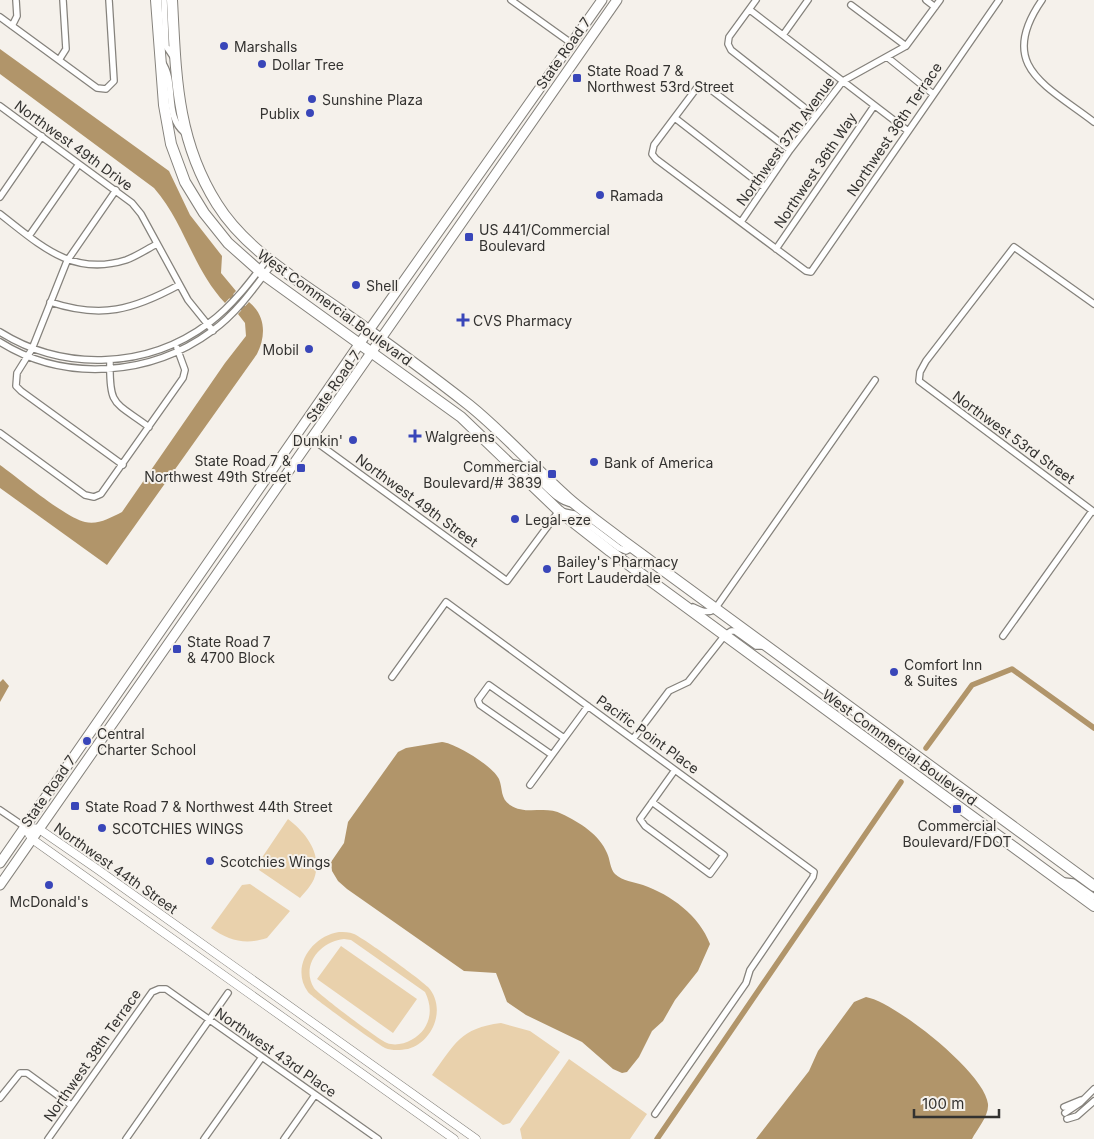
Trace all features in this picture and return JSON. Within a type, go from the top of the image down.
[{"type":"highway","name":"West Commercial Boulevard","points":[[156,0],[164,104],[171,144],[185,182],[204,213],[228,243],[261,273],[461,417],[559,511],[724,635],[1094,906]]},
{"type":"highway","name":"West Commercial Boulevard","points":[[172,0],[176,60],[185,133],[201,175],[218,205],[239,232],[271,261],[382,339],[471,406],[575,504],[632,548],[1094,886]]},
{"type":"highway","points":[[979,822],[999,828],[1056,870],[1070,868]]},
{"type":"main road","name":"State Road 7","points":[[0,863],[369,330],[602,0]]},
{"type":"main road","name":"State Road 7","points":[[0,885],[373,353],[617,0]]},
{"type":"main road","points":[[581,50],[580,37],[583,25]]},
{"type":"main road","points":[[571,43],[574,55],[571,66]]},
{"type":"main road","points":[[500,143],[498,155],[502,166]]},
{"type":"street","points":[[12,26],[16,16],[16,0]]},
{"type":"street","points":[[59,60],[66,49],[63,0]]},
{"type":"street","points":[[0,17],[97,88],[106,89],[114,82],[109,0]]},
{"type":"street","name":"West Commercial Boulevard","points":[[164,0],[166,46],[176,60]]},
{"type":"street","points":[[511,0],[571,43]]},
{"type":"street","points":[[756,0],[730,37],[728,44],[730,50],[815,116]]},
{"type":"street","points":[[783,35],[808,0]]},
{"type":"street","points":[[926,0],[935,7]]},
{"type":"street","name":"Northwest 37th Avenue","points":[[741,222],[790,150],[843,81],[906,46],[940,0]]},
{"type":"street","name":"Northwest 36th Terrace","points":[[776,249],[806,271],[811,272],[932,94],[999,0]]},
{"type":"street","points":[[1042,0],[1031,15],[1024,34],[1022,45],[1027,65],[1035,77],[1094,122]]},
{"type":"street","points":[[851,5],[906,46]]},
{"type":"street","points":[[750,10],[908,131]]},
{"type":"street","points":[[887,56],[932,94]]},
{"type":"street","name":"West Commercial Boulevard","points":[[160,59],[168,72],[176,124],[185,133]]},
{"type":"street","points":[[776,249],[656,159],[652,154],[654,145],[699,85],[710,89],[790,150]]},
{"type":"street","name":"Northwest 36th Way","points":[[776,249],[874,106]]},
{"type":"street","name":"Northwest 49th Drive","points":[[1,110],[42,136],[132,203],[141,214],[188,300],[213,331]]},
{"type":"street","points":[[675,118],[764,186]]},
{"type":"street","points":[[0,196],[42,136]]},
{"type":"street","points":[[29,236],[79,164]]},
{"type":"street","points":[[116,190],[67,261],[32,349],[17,373],[16,386],[123,465]]},
{"type":"street","points":[[0,214],[67,261],[107,265],[128,259],[157,244]]},
{"type":"street","name":"Northwest 53rd Street","points":[[1093,512],[923,386],[919,381],[920,372],[926,361],[1008,252],[1014,247],[1094,304]]},
{"type":"street","points":[[0,332],[32,349],[77,359],[110,361],[146,355],[176,343],[208,324],[271,261]]},
{"type":"street","points":[[0,342],[28,357],[75,369],[110,371],[148,363],[178,352],[213,331],[248,296],[261,273]]},
{"type":"street","points":[[50,302],[87,311],[106,311],[149,302],[179,285]]},
{"type":"street","points":[[0,433],[85,495],[94,497],[101,494],[183,378],[185,370],[176,343]]},
{"type":"street","points":[[110,361],[110,392],[114,401],[149,427]]},
{"type":"street","points":[[715,609],[875,380]]},
{"type":"street","name":"Northwest 49th Street","points":[[312,439],[507,581],[559,511]]},
{"type":"street","name":"West Commercial Boulevard","points":[[510,465],[513,462],[517,464],[560,501],[575,504]]},
{"type":"street","name":"West Commercial Boulevard","points":[[559,511],[574,514],[619,548],[626,550],[632,548]]},
{"type":"street","points":[[1003,636],[1093,512]]},
{"type":"street","name":"West Commercial Boulevard","points":[[677,600],[703,612],[711,612],[715,609]]},
{"type":"street","name":"Pacific Point Place","points":[[392,677],[446,602],[814,872],[813,877],[750,970],[746,982],[655,1114]]},
{"type":"street","name":"West Commercial Boulevard","points":[[724,635],[735,631],[756,646],[766,646]]},
{"type":"street","points":[[633,739],[669,691],[688,682],[724,635]]},
{"type":"street","points":[[552,755],[480,705],[478,700],[489,684],[564,738]]},
{"type":"street","points":[[530,786],[588,706]]},
{"type":"street","points":[[652,802],[724,855],[710,874],[645,826],[640,819],[652,802],[675,770]]},
{"type":"street","points":[[0,810],[25,827]]},
{"type":"street","name":"Northwest 44th Street","points":[[25,827],[39,829],[476,1139]]},
{"type":"street","name":"Northwest 44th Street","points":[[25,827],[32,839],[454,1139]]},
{"type":"street","name":"West Commercial Boulevard","points":[[1059,881],[1073,882],[1094,897]]},
{"type":"street","name":"Northwest 43rd Place","points":[[159,989],[166,990],[378,1139]]},
{"type":"street","name":"Northwest 38th Terrace","points":[[48,1139],[70,1105],[152,992],[159,989]]},
{"type":"street","points":[[126,1139],[228,992]]},
{"type":"street","points":[[204,1139],[262,1057]]},
{"type":"street","points":[[0,1098],[20,1073],[27,1073],[70,1105]]},
{"type":"street","points":[[1064,1110],[1081,1100],[1094,1088]]},
{"type":"street","points":[[284,1139],[315,1095]]},
{"type":"street","points":[[1067,1120],[1077,1116],[1094,1102]]},
{"type":"street","points":[[364,1139],[369,1132]]},
{"type":"shaded area","points":[[0,49],[169,171],[190,215],[222,256],[221,273],[236,291],[225,303],[214,290],[196,261],[173,216],[154,188],[0,74]]},
{"type":"shaded area","points":[[249,302],[259,314],[263,326],[262,340],[257,354],[107,565],[0,488],[0,465],[55,506],[77,519],[95,523],[122,512],[225,363],[246,336],[245,323],[238,314]]},
{"type":"shaded area","points":[[3,679],[9,686],[0,702],[0,682]]},
{"type":"shaded area","points":[[442,742],[456,746],[489,768],[499,779],[503,796],[510,805],[523,810],[556,811],[588,830],[604,846],[615,874],[625,880],[653,889],[674,900],[691,915],[705,934],[710,944],[698,971],[675,1000],[663,1021],[652,1031],[639,1057],[627,1072],[622,1073],[613,1069],[582,1042],[526,1015],[507,1002],[496,973],[464,971],[347,889],[338,881],[332,871],[331,862],[344,843],[348,822],[398,752],[406,748]]},
{"type":"shaded area","points":[[288,819],[307,838],[316,861],[314,879],[310,887],[300,898],[259,870],[259,862]]},
{"type":"shaded area","points":[[250,884],[290,911],[267,938],[252,941],[231,939],[211,928],[242,885]]},
{"type":"shaded area","points":[[339,932],[354,934],[392,959],[428,987],[434,995],[437,1014],[430,1032],[417,1045],[399,1050],[385,1048],[308,992],[301,973],[303,963],[313,946],[329,935]],"holes":[[[344,939],[351,940],[425,992],[429,1006],[428,1020],[424,1029],[408,1042],[387,1043],[349,1017],[314,988],[310,979],[310,971],[311,963],[315,956],[328,944]]]},
{"type":"shaded area","points":[[341,946],[417,999],[393,1033],[317,979]]},
{"type":"shaded area","points":[[866,997],[897,1011],[917,1025],[956,1058],[972,1075],[983,1091],[988,1109],[985,1118],[972,1139],[756,1139],[809,1071],[818,1051],[854,1002]]},
{"type":"shaded area","points":[[501,1023],[530,1031],[560,1052],[510,1123],[503,1125],[432,1075],[453,1046],[467,1033],[487,1025]]},
{"type":"shaded area","points":[[569,1059],[647,1114],[630,1139],[522,1139],[520,1129]]},
{"type":"waterway","points":[[226,291],[248,313]]},
{"type":"waterway","points":[[926,748],[972,685],[1012,669],[1094,728]]},
{"type":"waterway","points":[[657,1139],[901,782]]},
{"type":"place","name":"Marshalls","points":[[224,46]]},
{"type":"place","name":"Dollar Tree","points":[[262,64]]},
{"type":"place","name":"State Road 7 & Northwest 53rd Street","points":[[577,78]]},
{"type":"place","name":"Sunshine Plaza","points":[[312,99]]},
{"type":"place","name":"Publix","points":[[310,113]]},
{"type":"place","name":"Ramada","points":[[600,195]]},
{"type":"place","name":"US 441/Commercial Boulevard","points":[[469,237]]},
{"type":"place","name":"Shell","points":[[356,285]]},
{"type":"place","name":"CVS Pharmacy","points":[[463,320]]},
{"type":"place","name":"Mobil","points":[[309,349]]},
{"type":"place","name":"Walgreens","points":[[415,436]]},
{"type":"place","name":"Dunkin'","points":[[353,440]]},
{"type":"place","name":"Bank of America","points":[[594,462]]},
{"type":"place","name":"State Road 7 & Northwest 49th Street","points":[[301,468]]},
{"type":"place","name":"Commercial Boulevard/# 3839","points":[[552,474]]},
{"type":"place","name":"Legal-eze","points":[[515,519]]},
{"type":"place","name":"Bailey's Pharmacy Fort Lauderdale","points":[[547,569]]},
{"type":"place","name":"State Road 7 & 4700 Block","points":[[177,649]]},
{"type":"place","name":"Comfort Inn & Suites","points":[[894,672]]},
{"type":"place","name":"Central Charter School","points":[[87,741]]},
{"type":"place","name":"State Road 7 & Northwest 44th Street","points":[[75,806]]},
{"type":"place","name":"Commercial Boulevard/FDOT","points":[[957,809]]},
{"type":"place","name":"SCOTCHIES WINGS","points":[[102,828]]},
{"type":"place","name":"Scotchies Wings","points":[[210,861]]},
{"type":"place","name":"McDonald's","points":[[49,885]]}]
